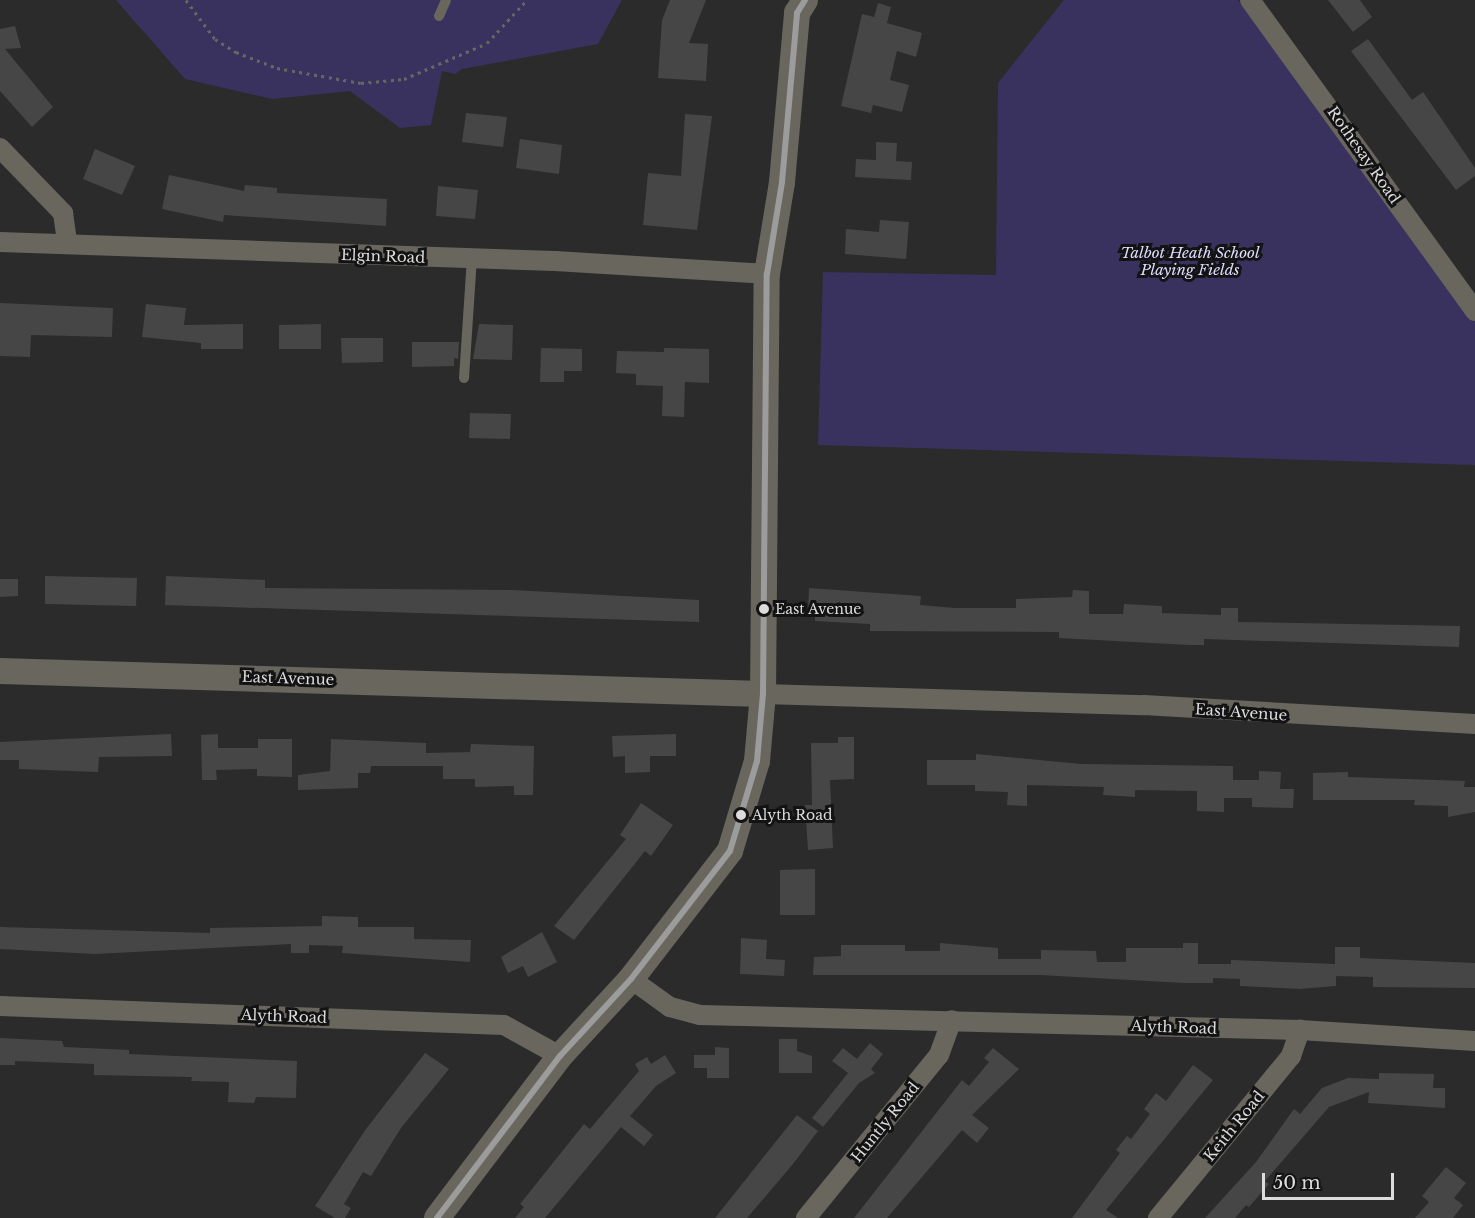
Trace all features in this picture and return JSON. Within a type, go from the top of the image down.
[{"type":"street","points":[[437,1218],[560,1056],[631,979],[730,851],[757,761],[763,694],[762,450],[766,274],[782,183],[797,13],[805,0]]},
{"type":"street","name":"Rothesay Road","points":[[1250,0],[1475,311]]},
{"type":"street","points":[[0,148],[63,213],[66,243]]},
{"type":"street","name":"Elgin Road","points":[[0,242],[472,258],[766,274]]},
{"type":"street","name":"East Avenue","points":[[0,671],[1144,705],[1475,724]]},
{"type":"street","name":"Alyth Road","points":[[631,979],[670,1007],[692,1014],[1300,1030],[1475,1041]]},
{"type":"street","name":"Alyth Road","points":[[0,1005],[504,1025],[560,1056]]},
{"type":"street","name":"Huntly Road","points":[[806,1218],[939,1055],[952,1020]]},
{"type":"street","name":"Keith Road","points":[[1158,1218],[1291,1056],[1300,1030]]},
{"type":"lane","points":[[439,16],[446,0]]},
{"type":"lane","points":[[464,378],[472,258]]},
{"type":"path","points":[[186,0],[215,39],[236,52],[277,68],[362,83],[404,79],[487,43],[527,0]]},
{"type":"green space","points":[[116,0],[622,0],[598,44],[462,69],[455,74],[442,71],[431,125],[400,128],[350,91],[272,99],[185,79]]},
{"type":"green space","name":"Talbot Heath School Playing Fields","points":[[1064,0],[1238,0],[1475,321],[1475,465],[818,445],[823,272],[996,275],[998,83]]},
{"type":"building","points":[[670,0],[706,0],[689,43],[708,44],[706,81],[658,78],[662,20]]},
{"type":"building","points":[[1328,0],[1360,0],[1372,17],[1353,32]]},
{"type":"building","points":[[878,3],[891,7],[887,23],[922,33],[916,57],[897,51],[890,80],[909,85],[902,112],[873,105],[871,113],[841,106],[862,14],[874,17]]},
{"type":"building","points":[[15,26],[21,48],[5,49],[53,107],[32,127],[0,91],[0,29]]},
{"type":"building","points":[[1368,39],[1412,100],[1423,92],[1475,168],[1475,176],[1456,190],[1351,51]]},
{"type":"building","points":[[466,113],[507,117],[503,147],[462,142]]},
{"type":"building","points":[[685,114],[712,116],[697,230],[643,225],[648,173],[681,176]]},
{"type":"building","points":[[520,139],[562,145],[559,174],[516,168]]},
{"type":"building","points":[[876,142],[897,143],[896,161],[912,162],[911,180],[855,177],[856,159],[876,160]]},
{"type":"building","points":[[95,149],[135,166],[122,195],[83,179]]},
{"type":"building","points":[[169,175],[244,191],[245,185],[277,188],[277,193],[387,199],[386,226],[224,215],[223,222],[162,209]]},
{"type":"building","points":[[438,186],[478,190],[475,219],[436,216]]},
{"type":"building","points":[[880,220],[909,222],[906,259],[845,254],[846,229],[879,232]]},
{"type":"building","points":[[0,303],[113,308],[112,337],[31,335],[30,357],[0,356]]},
{"type":"building","points":[[146,304],[186,308],[184,325],[243,324],[243,349],[201,349],[201,343],[142,337]]},
{"type":"building","points":[[321,324],[321,349],[279,349],[279,325]]},
{"type":"building","points":[[479,324],[513,325],[512,360],[473,359]]},
{"type":"building","points":[[341,338],[383,338],[383,362],[342,363]]},
{"type":"building","points":[[412,342],[459,342],[458,359],[454,358],[454,366],[412,367]]},
{"type":"building","points":[[541,348],[582,349],[582,371],[564,371],[564,382],[540,382]]},
{"type":"building","points":[[664,348],[709,349],[709,383],[685,382],[684,417],[662,416],[663,386],[636,385],[636,374],[616,373],[617,351],[664,352]]},
{"type":"building","points":[[470,413],[511,414],[510,439],[469,438]]},
{"type":"building","points":[[45,576],[137,578],[136,606],[45,604]]},
{"type":"building","points":[[166,576],[265,580],[265,588],[512,590],[699,600],[699,622],[165,605]]},
{"type":"building","points":[[0,579],[18,579],[18,596],[0,597]]},
{"type":"building","points":[[809,588],[921,596],[920,605],[955,608],[1016,608],[1016,599],[1072,597],[1073,590],[1089,591],[1089,614],[1123,614],[1124,604],[1162,606],[1162,613],[1221,615],[1221,608],[1238,608],[1238,622],[1460,626],[1459,647],[1204,639],[1204,645],[1189,645],[1059,638],[1059,632],[870,631],[870,624],[815,621],[815,611],[808,611]]},
{"type":"building","points":[[171,734],[172,756],[99,757],[98,772],[19,769],[19,760],[0,760],[0,742]]},
{"type":"building","points":[[218,734],[218,748],[258,748],[258,739],[292,739],[292,777],[257,776],[257,769],[216,770],[217,780],[202,780],[201,735]]},
{"type":"building","points":[[676,734],[676,756],[650,756],[650,772],[625,773],[625,756],[613,757],[612,736]]},
{"type":"building","points":[[838,737],[854,737],[854,779],[830,780],[833,848],[808,850],[805,805],[812,805],[811,743],[838,743]]},
{"type":"building","points":[[331,739],[426,743],[426,753],[470,752],[471,744],[534,746],[533,795],[514,795],[514,786],[475,787],[475,779],[443,779],[443,766],[371,766],[370,773],[358,773],[358,788],[298,790],[298,775],[330,771]]},
{"type":"building","points":[[976,754],[1081,764],[1233,766],[1233,780],[1259,780],[1259,771],[1281,772],[1280,789],[1294,789],[1293,808],[1252,807],[1252,798],[1224,798],[1224,812],[1197,811],[1197,791],[1135,790],[1135,797],[1103,795],[1104,787],[1027,785],[1027,806],[1007,805],[1008,792],[975,791],[975,785],[927,785],[927,760],[976,760]]},
{"type":"building","points":[[1348,772],[1348,777],[1465,781],[1464,787],[1475,787],[1475,812],[1448,817],[1448,806],[1414,805],[1415,800],[1313,800],[1313,773]]},
{"type":"building","points":[[641,803],[673,825],[651,856],[645,851],[574,940],[554,926],[626,839],[620,835]]},
{"type":"building","points":[[815,869],[815,915],[780,915],[780,870]]},
{"type":"building","points":[[322,916],[358,917],[358,927],[414,927],[414,939],[471,940],[470,962],[342,953],[343,946],[309,945],[309,953],[291,953],[291,944],[95,954],[0,949],[0,927],[210,933],[210,928],[322,926]]},
{"type":"building","points":[[542,932],[557,962],[528,977],[523,966],[508,973],[501,957]]},
{"type":"building","points":[[741,938],[767,940],[766,959],[785,960],[784,976],[740,974]]},
{"type":"building","points":[[940,943],[998,948],[998,959],[1041,959],[1041,950],[1096,951],[1097,962],[1126,962],[1126,948],[1183,948],[1183,943],[1198,943],[1198,964],[1231,964],[1231,960],[1335,964],[1335,947],[1360,947],[1360,958],[1475,963],[1475,988],[1373,987],[1373,977],[1336,976],[1336,986],[1300,989],[1240,986],[1240,979],[1213,978],[1213,983],[1184,983],[1040,975],[813,975],[814,957],[841,956],[841,945],[905,945],[905,951],[940,951]]},
{"type":"building","points":[[0,1038],[62,1041],[64,1047],[129,1050],[129,1054],[297,1061],[296,1098],[256,1097],[254,1103],[228,1102],[229,1082],[191,1081],[192,1077],[94,1075],[94,1064],[15,1061],[15,1065],[0,1065]]},
{"type":"building","points":[[779,1039],[797,1039],[797,1051],[812,1056],[812,1073],[779,1073]]},
{"type":"building","points":[[870,1043],[883,1054],[871,1069],[875,1073],[859,1083],[823,1127],[812,1118],[848,1073],[832,1061],[843,1048],[857,1059]]},
{"type":"building","points":[[715,1047],[729,1048],[729,1078],[707,1078],[707,1068],[694,1068],[694,1055],[715,1055]]},
{"type":"building","points":[[993,1048],[1019,1069],[972,1115],[989,1128],[977,1143],[962,1130],[887,1218],[854,1218],[962,1080],[969,1086],[989,1062],[984,1058]]},
{"type":"building","points":[[425,1053],[449,1069],[401,1128],[371,1176],[363,1172],[344,1204],[351,1208],[345,1218],[335,1218],[315,1206],[366,1129]]},
{"type":"building","points":[[665,1055],[676,1073],[656,1086],[630,1116],[653,1135],[644,1146],[621,1127],[545,1218],[515,1218],[524,1207],[520,1204],[584,1124],[590,1129],[639,1071],[635,1064],[647,1057],[651,1064]]},
{"type":"building","points":[[1193,1065],[1213,1080],[1106,1210],[1118,1218],[1072,1218],[1120,1153],[1116,1150],[1127,1136],[1131,1139],[1150,1114],[1144,1109],[1156,1093],[1166,1101]]},
{"type":"building","points":[[1379,1073],[1434,1074],[1433,1088],[1445,1088],[1445,1108],[1368,1103],[1369,1092],[1329,1107],[1265,1181],[1269,1184],[1249,1207],[1246,1205],[1235,1218],[1205,1218],[1256,1162],[1294,1109],[1300,1114],[1322,1088],[1348,1078],[1379,1079]]},
{"type":"building","points":[[797,1115],[818,1131],[793,1164],[747,1218],[715,1218]]},
{"type":"building","points":[[1446,1167],[1466,1183],[1454,1198],[1463,1205],[1453,1218],[1415,1218],[1429,1202],[1422,1196]]},
{"type":"transit line","points":[[437,1218],[560,1056],[631,979],[730,851],[757,761],[763,694],[767,274],[782,182],[797,13],[805,0]]},
{"type":"place","name":"East Avenue","points":[[764,609]]},
{"type":"place","name":"Alyth Road","points":[[741,815]]}]
